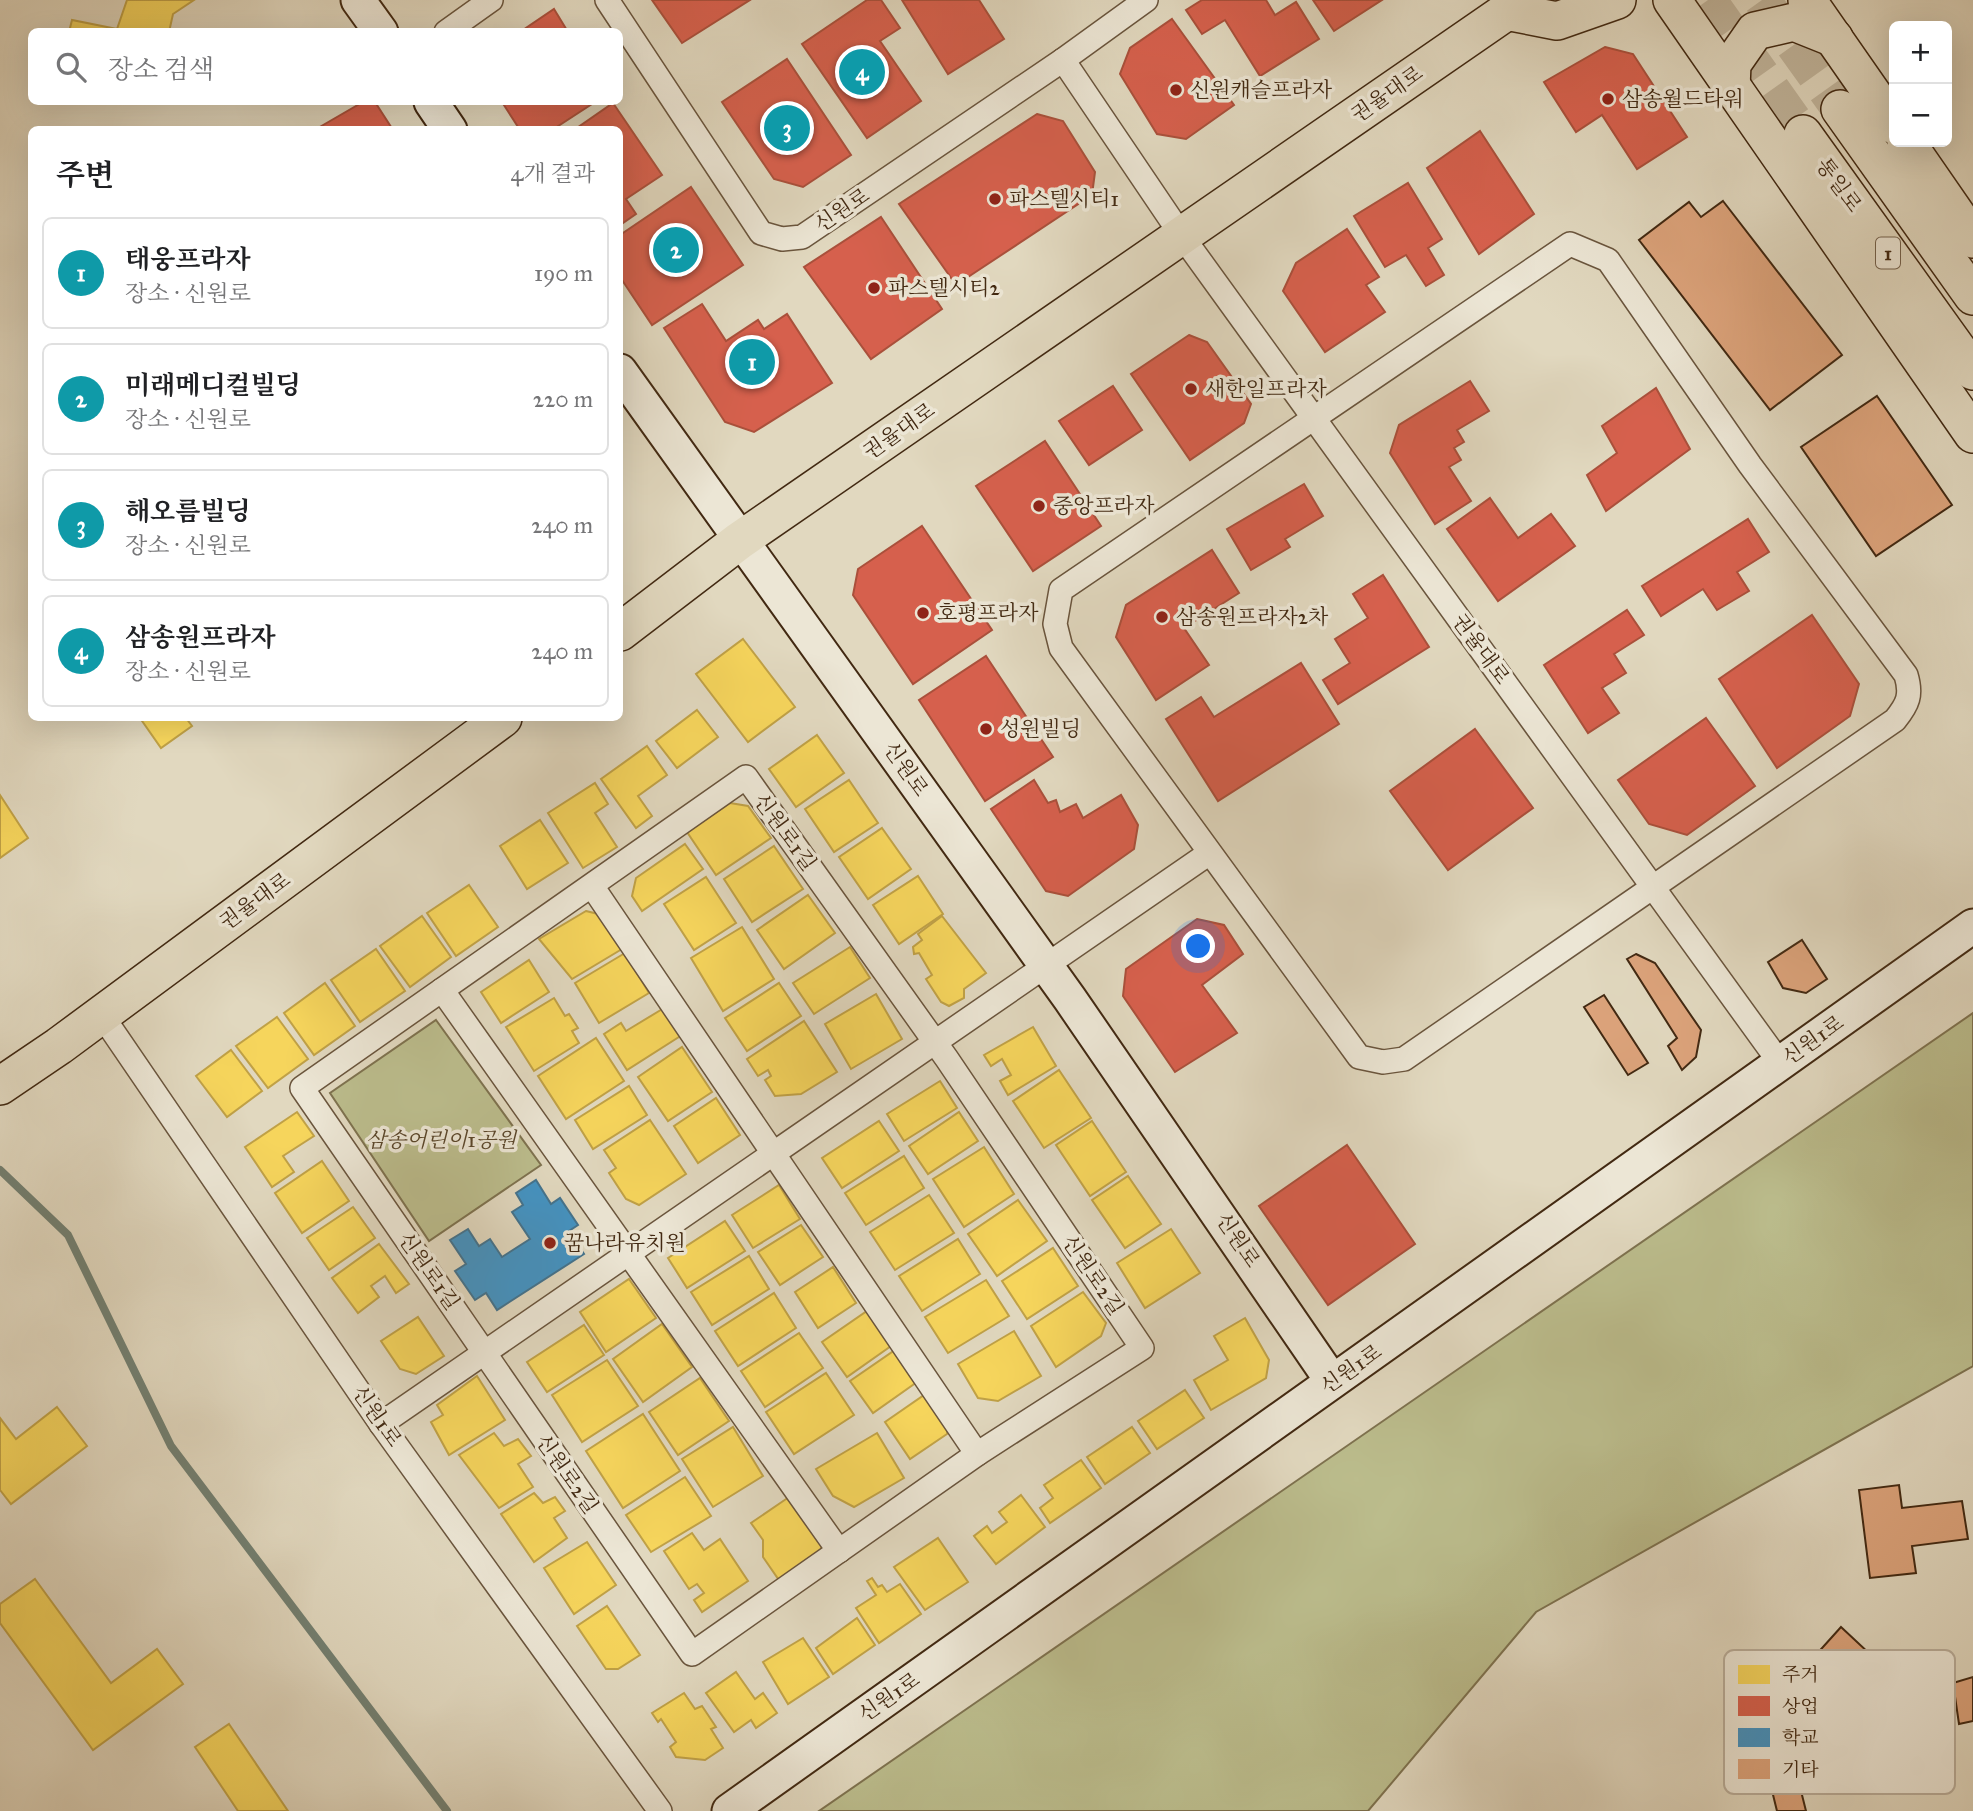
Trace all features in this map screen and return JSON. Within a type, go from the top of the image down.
[{"type":"main road","points":[[1515,6],[1557,21],[1617,0]]},
{"type":"main road","points":[[1632,0],[1646,1],[1675,23],[1693,31]]},
{"type":"main road","points":[[1672,0],[1973,433]]},
{"type":"main road","points":[[1807,0],[1889,118]]},
{"type":"main road","name":"권율대로","points":[[623,630],[739,541],[1515,6]]},
{"type":"main road","points":[[1731,88],[1732,64],[1755,31],[1794,22],[1834,38]]},
{"type":"main road","name":"1","points":[[1840,109],[1973,296]]},
{"type":"main road","name":"통일로","points":[[1803,134],[1973,371]]},
{"type":"main road","points":[[1909,147],[1973,239]]},
{"type":"main road","name":"권율대로","points":[[3,1084],[499,721]]},
{"type":"street","points":[[358,0],[378,28]]},
{"type":"street","points":[[452,28],[491,0]]},
{"type":"street","name":"신원로","points":[[607,0],[761,233],[782,239],[802,237],[1063,60],[1146,0]]},
{"type":"street","points":[[1063,60],[1182,236]]},
{"type":"street","points":[[433,105],[447,126]]},
{"type":"street","name":"권율대로","points":[[1182,236],[1780,1063]]},
{"type":"street","points":[[1570,244],[1608,260],[1750,465],[1906,675],[1911,690],[1908,704],[1895,720],[1404,1059],[1383,1062],[1359,1057],[1061,648],[1055,624],[1060,590],[1312,416],[1570,244]]},
{"type":"street","name":"신원로","points":[[623,375],[1196,1178],[1332,1381]]},
{"type":"street","name":"신원로1길","points":[[484,1353],[302,1087],[746,777],[935,1040]]},
{"type":"street","points":[[382,1424],[1208,853]]},
{"type":"street","points":[[592,886],[977,1454]]},
{"type":"street","name":"신원1로","points":[[729,1811],[1973,926]]},
{"type":"street","points":[[442,990],[839,1551]]},
{"type":"street","name":"신원1로","points":[[101,1014],[382,1424],[660,1811]]},
{"type":"street","name":"신원로2길","points":[[484,1353],[692,1654],[977,1454],[1142,1348],[935,1040]]},
{"type":"green space","points":[[1973,1013],[1973,1366],[1536,1612],[1368,1811],[819,1811]]},
{"type":"green space","name":"삼송어린이1공원","points":[[436,1020],[541,1165],[429,1241],[330,1093]]},
{"type":"building: 주거","points":[[127,0],[194,0],[173,14],[170,28],[117,28]]},
{"type":"building: 주거","points":[[72,20],[112,28],[70,28]]},
{"type":"building: 주거","points":[[743,639],[795,707],[748,742],[696,674]]},
{"type":"building: 주거","points":[[697,710],[718,737],[677,768],[656,741]]},
{"type":"building: 주거","points":[[142,721],[188,721],[192,726],[161,748]]},
{"type":"building: 주거","points":[[817,735],[844,773],[796,807],[769,769]]},
{"type":"building: 주거","points":[[647,746],[667,775],[638,796],[652,816],[636,828],[601,779]]},
{"type":"building: 주거","points":[[849,780],[878,823],[834,852],[805,809]]},
{"type":"building: 주거","points":[[595,783],[608,804],[595,813],[617,847],[583,868],[548,813]]},
{"type":"building: 주거","points":[[0,795],[28,838],[0,858]]},
{"type":"building: 주거","points":[[730,803],[748,806],[771,838],[716,875],[687,832]]},
{"type":"building: 주거","points":[[540,820],[568,863],[527,889],[500,846]]},
{"type":"building: 주거","points":[[882,828],[911,869],[868,899],[839,857]]},
{"type":"building: 주거","points":[[685,844],[703,869],[642,911],[632,896],[636,878]]},
{"type":"building: 주거","points":[[774,846],[803,889],[752,922],[724,879]]},
{"type":"building: 주거","points":[[918,876],[943,914],[899,944],[873,905]]},
{"type":"building: 주거","points":[[706,877],[736,923],[694,950],[664,904]]},
{"type":"building: 주거","points":[[469,885],[498,927],[456,956],[427,913]]},
{"type":"building: 주거","points":[[808,895],[835,933],[784,969],[757,930]]},
{"type":"building: 주거","points":[[586,911],[598,914],[622,949],[572,979],[539,939]]},
{"type":"building: 주거","points":[[422,916],[451,957],[410,987],[380,946]]},
{"type":"building: 주거","points":[[942,916],[986,973],[964,989],[964,998],[949,1006],[941,1002],[926,979],[932,975],[919,953],[914,954],[913,947],[922,940],[918,934]]},
{"type":"building: 주거","points":[[742,927],[774,979],[723,1011],[691,958]]},
{"type":"building: 주거","points":[[850,947],[870,978],[814,1014],[793,983]]},
{"type":"building: 주거","points":[[376,949],[405,991],[360,1022],[331,980]]},
{"type":"building: 주거","points":[[625,953],[649,993],[599,1023],[575,983]]},
{"type":"building: 주거","points":[[529,960],[549,992],[501,1023],[481,992]]},
{"type":"building: 주거","points":[[325,983],[355,1026],[314,1055],[284,1013]]},
{"type":"building: 주거","points":[[779,983],[801,1016],[747,1051],[725,1018]]},
{"type":"building: 주거","points":[[876,994],[902,1039],[851,1069],[825,1024]]},
{"type":"building: 주거","points":[[554,998],[565,1016],[569,1014],[578,1028],[572,1031],[579,1043],[534,1071],[506,1027]]},
{"type":"building: 주거","points":[[664,1008],[682,1035],[627,1070],[604,1034],[621,1023],[626,1031]]},
{"type":"building: 주거","points":[[277,1017],[308,1059],[268,1088],[236,1046]]},
{"type":"building: 주거","points":[[804,1021],[837,1072],[801,1094],[775,1096],[765,1080],[771,1076],[768,1070],[758,1076],[747,1059]]},
{"type":"building: 주거","points":[[1033,1027],[1056,1066],[1008,1095],[1000,1081],[1011,1075],[1002,1059],[991,1066],[984,1055]]},
{"type":"building: 주거","points":[[596,1038],[624,1081],[566,1119],[538,1076]]},
{"type":"building: 주거","points":[[682,1047],[712,1092],[668,1121],[638,1077]]},
{"type":"building: 주거","points":[[231,1050],[262,1091],[227,1117],[196,1076]]},
{"type":"building: 주거","points":[[1059,1070],[1091,1118],[1044,1148],[1013,1101]]},
{"type":"building: 주거","points":[[940,1081],[957,1108],[904,1141],[887,1114]]},
{"type":"building: 주거","points":[[629,1086],[647,1115],[593,1149],[575,1120]]},
{"type":"building: 주거","points":[[716,1098],[740,1135],[698,1163],[674,1126]]},
{"type":"building: 주거","points":[[297,1112],[314,1136],[283,1156],[294,1172],[272,1187],[245,1147]]},
{"type":"building: 주거","points":[[959,1112],[978,1141],[928,1174],[909,1146]]},
{"type":"building: 주거","points":[[650,1120],[686,1174],[639,1205],[626,1199],[609,1173],[616,1168],[604,1150]]},
{"type":"building: 주거","points":[[879,1121],[899,1151],[842,1188],[822,1158]]},
{"type":"building: 주거","points":[[1092,1121],[1126,1172],[1090,1196],[1056,1145]]},
{"type":"building: 주거","points":[[984,1147],[1014,1194],[964,1227],[933,1179]]},
{"type":"building: 주거","points":[[904,1156],[924,1188],[866,1225],[845,1193]]},
{"type":"building: 주거","points":[[322,1161],[349,1201],[302,1233],[275,1193]]},
{"type":"building: 주거","points":[[1128,1176],[1161,1224],[1125,1248],[1092,1200]]},
{"type":"building: 주거","points":[[779,1185],[800,1219],[753,1248],[732,1215]]},
{"type":"building: 주거","points":[[929,1195],[954,1233],[895,1270],[870,1232]]},
{"type":"building: 주거","points":[[1018,1200],[1047,1241],[997,1276],[968,1234]]},
{"type":"building: 주거","points":[[353,1207],[375,1238],[329,1270],[307,1238]]},
{"type":"building: 주거","points":[[725,1221],[745,1251],[687,1288],[668,1258]]},
{"type":"building: 주거","points":[[801,1225],[823,1257],[780,1285],[758,1252]]},
{"type":"building: 주거","points":[[1171,1229],[1200,1273],[1145,1308],[1117,1263]]},
{"type":"building: 주거","points":[[958,1239],[980,1274],[922,1311],[899,1276]]},
{"type":"building: 주거","points":[[379,1244],[409,1284],[396,1293],[385,1276],[371,1286],[379,1297],[358,1313],[332,1278]]},
{"type":"building: 주거","points":[[1053,1248],[1078,1286],[1027,1319],[1002,1281]]},
{"type":"building: 주거","points":[[749,1256],[769,1289],[712,1325],[691,1292]]},
{"type":"building: 주거","points":[[833,1267],[856,1303],[818,1328],[795,1292]]},
{"type":"building: 주거","points":[[629,1279],[656,1318],[606,1352],[580,1312]]},
{"type":"building: 주거","points":[[986,1280],[1009,1316],[948,1353],[925,1317]]},
{"type":"building: 주거","points":[[1083,1292],[1106,1323],[1101,1336],[1056,1367],[1031,1326]]},
{"type":"building: 주거","points":[[774,1293],[796,1328],[738,1366],[715,1331]]},
{"type":"building: 주거","points":[[867,1311],[891,1346],[847,1377],[822,1342]]},
{"type":"building: 주거","points":[[418,1317],[444,1356],[416,1374],[400,1369],[381,1341]]},
{"type":"building: 주거","points":[[1245,1318],[1269,1360],[1266,1378],[1211,1410],[1194,1380],[1228,1360],[1214,1336]]},
{"type":"building: 주거","points":[[662,1324],[692,1367],[643,1402],[613,1359]]},
{"type":"building: 주거","points":[[584,1325],[604,1355],[547,1392],[527,1362]]},
{"type":"building: 주거","points":[[1014,1331],[1041,1376],[998,1401],[978,1398],[958,1364]]},
{"type":"building: 주거","points":[[799,1333],[823,1368],[765,1407],[741,1371]]},
{"type":"building: 주거","points":[[895,1350],[917,1382],[873,1413],[850,1381]]},
{"type":"building: 주거","points":[[607,1360],[638,1406],[582,1442],[552,1395]]},
{"type":"building: 주거","points":[[826,1373],[854,1415],[794,1454],[766,1412]]},
{"type":"building: 주거","points":[[477,1376],[505,1420],[449,1455],[431,1422],[443,1415],[437,1405]]},
{"type":"building: 주거","points":[[700,1378],[729,1421],[678,1455],[649,1412]]},
{"type":"building: 주거","points":[[1185,1390],[1204,1418],[1157,1449],[1138,1421]]},
{"type":"building: 주거","points":[[927,1393],[948,1424],[947,1434],[910,1459],[885,1422]]},
{"type":"building: 주거","points":[[57,1407],[87,1446],[11,1504],[0,1490],[0,1418],[16,1439]]},
{"type":"building: 주거","points":[[643,1414],[680,1471],[623,1508],[586,1451]]},
{"type":"building: 주거","points":[[733,1427],[763,1476],[713,1507],[682,1459]]},
{"type":"building: 주거","points":[[1132,1427],[1150,1453],[1105,1484],[1087,1457]]},
{"type":"building: 주거","points":[[494,1433],[504,1446],[518,1439],[531,1456],[518,1464],[533,1487],[499,1508],[459,1455]]},
{"type":"building: 주거","points":[[877,1433],[904,1478],[854,1507],[833,1496],[816,1469]]},
{"type":"building: 주거","points":[[1081,1460],[1101,1488],[1050,1523],[1040,1508],[1053,1498],[1044,1485]]},
{"type":"building: 주거","points":[[685,1477],[711,1516],[651,1552],[626,1515]]},
{"type":"building: 주거","points":[[534,1493],[543,1503],[555,1497],[565,1511],[554,1518],[567,1538],[534,1562],[501,1514]]},
{"type":"building: 주거","points":[[1021,1495],[1045,1527],[996,1564],[974,1536],[987,1526],[992,1533],[1007,1522],[999,1512]]},
{"type":"building: 주거","points":[[789,1497],[823,1543],[818,1557],[781,1583],[763,1557],[763,1540],[751,1523]]},
{"type":"building: 주거","points":[[692,1533],[704,1550],[720,1539],[748,1581],[702,1612],[694,1600],[704,1593],[697,1584],[689,1589],[664,1551]]},
{"type":"building: 주거","points":[[938,1538],[968,1582],[925,1610],[894,1567]]},
{"type":"building: 주거","points":[[587,1542],[616,1585],[574,1614],[544,1568]]},
{"type":"building: 주거","points":[[872,1578],[878,1587],[882,1585],[887,1592],[900,1584],[921,1614],[879,1643],[856,1608],[876,1595],[867,1581]]},
{"type":"building: 주거","points":[[35,1579],[111,1683],[157,1649],[183,1684],[93,1750],[0,1623],[0,1604]]},
{"type":"building: 주거","points":[[607,1606],[640,1655],[618,1669],[606,1669],[577,1626]]},
{"type":"building: 주거","points":[[857,1618],[875,1645],[833,1674],[816,1648]]},
{"type":"building: 주거","points":[[803,1638],[829,1677],[788,1704],[763,1662]]},
{"type":"building: 주거","points":[[736,1672],[755,1699],[763,1693],[777,1713],[756,1728],[751,1720],[734,1732],[706,1693]]},
{"type":"building: 주거","points":[[684,1693],[695,1709],[702,1706],[716,1727],[711,1729],[723,1748],[705,1760],[676,1757],[670,1747],[676,1742],[661,1719],[658,1722],[652,1713]]},
{"type":"building: 주거","points":[[229,1724],[288,1811],[238,1811],[195,1747]]},
{"type":"building: 상업","points":[[652,0],[750,0],[682,43]]},
{"type":"building: 상업","points":[[867,0],[881,0],[900,28],[880,41],[921,101],[867,138],[802,44]]},
{"type":"building: 상업","points":[[902,0],[979,0],[1004,39],[948,74]]},
{"type":"building: 상업","points":[[1202,0],[1266,0],[1275,15],[1296,2],[1319,39],[1260,76],[1225,20],[1202,34],[1186,10]]},
{"type":"building: 상업","points":[[1313,0],[1382,0],[1334,31]]},
{"type":"building: 상업","points":[[554,9],[566,28],[526,28]]},
{"type":"building: 상업","name":"신원캐슬프라자","points":[[1172,19],[1234,105],[1186,139],[1157,134],[1120,74],[1130,48]]},
{"type":"building: 상업","name":"삼송월드타워","points":[[1605,47],[1633,54],[1687,137],[1637,169],[1602,115],[1576,132],[1544,82]]},
{"type":"building: 상업","points":[[787,59],[851,155],[803,187],[774,179],[722,102]]},
{"type":"building: 상업","points":[[358,105],[377,105],[390,126],[321,126]]},
{"type":"building: 상업","points":[[504,105],[590,105],[558,126],[517,126]]},
{"type":"building: 상업","points":[[610,105],[614,105],[662,175],[626,199],[636,214],[623,223],[623,126],[580,126]]},
{"type":"building: 상업","name":"파스텔시티1","points":[[1037,114],[1063,121],[1095,172],[1092,195],[956,285],[899,204]]},
{"type":"building: 상업","points":[[1480,131],[1534,214],[1479,254],[1427,168]]},
{"type":"building: 상업","points":[[1408,183],[1442,239],[1428,248],[1444,275],[1426,286],[1406,255],[1385,267],[1354,216]]},
{"type":"building: 상업","points":[[691,187],[743,265],[652,325],[623,282],[623,233]]},
{"type":"building: 상업","name":"파스텔시티2","points":[[881,217],[942,309],[871,359],[804,267]]},
{"type":"building: 상업","points":[[1347,229],[1379,277],[1366,285],[1385,312],[1325,352],[1283,291],[1296,263]]},
{"type":"building: 상업","points":[[702,304],[726,341],[758,320],[764,329],[787,314],[832,383],[754,432],[725,422],[664,328]]},
{"type":"building: 상업","name":"새한일프라자","points":[[1189,335],[1207,342],[1251,404],[1244,423],[1190,460],[1131,374]]},
{"type":"building: 상업","points":[[1470,381],[1489,411],[1457,430],[1464,442],[1454,448],[1461,460],[1449,467],[1471,501],[1435,524],[1390,453],[1399,425]]},
{"type":"building: 상업","points":[[1113,386],[1142,430],[1089,465],[1059,421]]},
{"type":"building: 상업","points":[[1656,388],[1690,449],[1606,511],[1587,475],[1617,453],[1602,426]]},
{"type":"building: 상업","name":"중앙프라자","points":[[1045,441],[1101,526],[1033,571],[976,486]]},
{"type":"building: 상업","points":[[1304,484],[1323,516],[1285,539],[1290,547],[1251,570],[1227,529]]},
{"type":"building: 상업","points":[[1490,498],[1518,538],[1551,514],[1575,546],[1498,601],[1447,529]]},
{"type":"building: 상업","points":[[1748,519],[1769,552],[1737,572],[1749,591],[1717,610],[1703,589],[1661,616],[1642,586]]},
{"type":"building: 상업","name":"호평프라자","points":[[922,526],[992,630],[913,684],[853,595],[858,569]]},
{"type":"building: 상업","name":"삼송원프라자2차","points":[[1212,550],[1239,593],[1184,628],[1209,665],[1156,700],[1116,637],[1126,605]]},
{"type":"building: 상업","points":[[1383,575],[1429,647],[1338,704],[1323,680],[1350,663],[1335,639],[1368,618],[1353,594]]},
{"type":"building: 상업","points":[[1627,610],[1644,635],[1614,654],[1626,673],[1602,688],[1619,713],[1588,733],[1544,665]]},
{"type":"building: 상업","points":[[1812,615],[1859,684],[1850,716],[1777,768],[1719,679]]},
{"type":"building: 상업","name":"성원빌딩","points":[[986,656],[1053,757],[985,801],[919,700]]},
{"type":"building: 상업","points":[[1301,663],[1339,724],[1218,801],[1166,719],[1201,697],[1214,717]]},
{"type":"building: 상업","points":[[1706,718],[1755,786],[1687,835],[1649,824],[1618,780]]},
{"type":"building: 상업","points":[[1475,729],[1533,808],[1448,870],[1390,791]]},
{"type":"building: 상업","points":[[1034,780],[1048,803],[1056,800],[1060,812],[1076,804],[1083,818],[1121,795],[1138,825],[1134,849],[1068,896],[1046,891],[991,809]]},
{"type":"building: 상업","points":[[1197,919],[1224,925],[1243,954],[1202,985],[1237,1033],[1175,1072],[1123,996],[1126,969]]},
{"type":"building: 상업","points":[[1347,1145],[1415,1244],[1328,1305],[1259,1206]]},
{"type":"building: 학교","name":"꿈나라유치원","points":[[536,1180],[551,1204],[560,1198],[578,1225],[569,1231],[584,1254],[497,1310],[486,1293],[475,1300],[455,1271],[466,1264],[450,1240],[468,1229],[479,1246],[490,1239],[502,1257],[530,1239],[512,1212],[523,1205],[516,1193]]},
{"type":"building: 기타","points":[[1723,201],[1842,355],[1770,410],[1639,240],[1689,202],[1701,217]]},
{"type":"building: 기타","points":[[1877,396],[1952,505],[1876,556],[1801,447]]},
{"type":"building: 기타","points":[[1802,940],[1827,979],[1806,993],[1783,988],[1768,962]]},
{"type":"building: 기타","points":[[1636,954],[1655,963],[1701,1030],[1696,1057],[1682,1070],[1668,1046],[1677,1038],[1627,959]]},
{"type":"building: 기타","points":[[1604,995],[1648,1063],[1628,1075],[1584,1007]]},
{"type":"building: 기타","points":[[1899,1485],[1902,1508],[1962,1501],[1968,1539],[1912,1546],[1916,1573],[1870,1578],[1859,1490]]},
{"type":"building: 기타","points":[[1841,1627],[1866,1650],[1820,1650]]},
{"type":"building: 기타","points":[[1973,1677],[1973,1721],[1959,1724],[1955,1682]]},
{"type":"building: 기타","points":[[1773,1794],[1802,1794],[1806,1811],[1777,1811]]},
{"type":"waterway","points":[[0,1170],[68,1235],[171,1446],[447,1811]]},
{"type":"tunnel","points":[[1708,0],[1803,134]]},
{"type":"tunnel","points":[[1762,0],[1840,109]]},
{"type":"place","name":"삼송원프라자","points":[[862,72]]},
{"type":"place","name":"신원캐슬프라자","points":[[1176,90]]},
{"type":"place","name":"삼송월드타워","points":[[1608,99]]},
{"type":"place","name":"해오름빌딩","points":[[787,128]]},
{"type":"place","name":"파스텔시티1","points":[[995,199]]},
{"type":"place","name":"미래메디컬빌딩","points":[[676,250]]},
{"type":"place","name":"파스텔시티2","points":[[874,288]]},
{"type":"place","name":"태웅프라자","points":[[752,362]]},
{"type":"place","name":"새한일프라자","points":[[1191,389]]},
{"type":"place","name":"중앙프라자","points":[[1039,506]]},
{"type":"place","name":"호평프라자","points":[[923,613]]},
{"type":"place","name":"삼송원프라자2차","points":[[1162,617]]},
{"type":"place","name":"성원빌딩","points":[[986,729]]},
{"type":"place","name":"꿈나라유치원","points":[[550,1243]]}]
